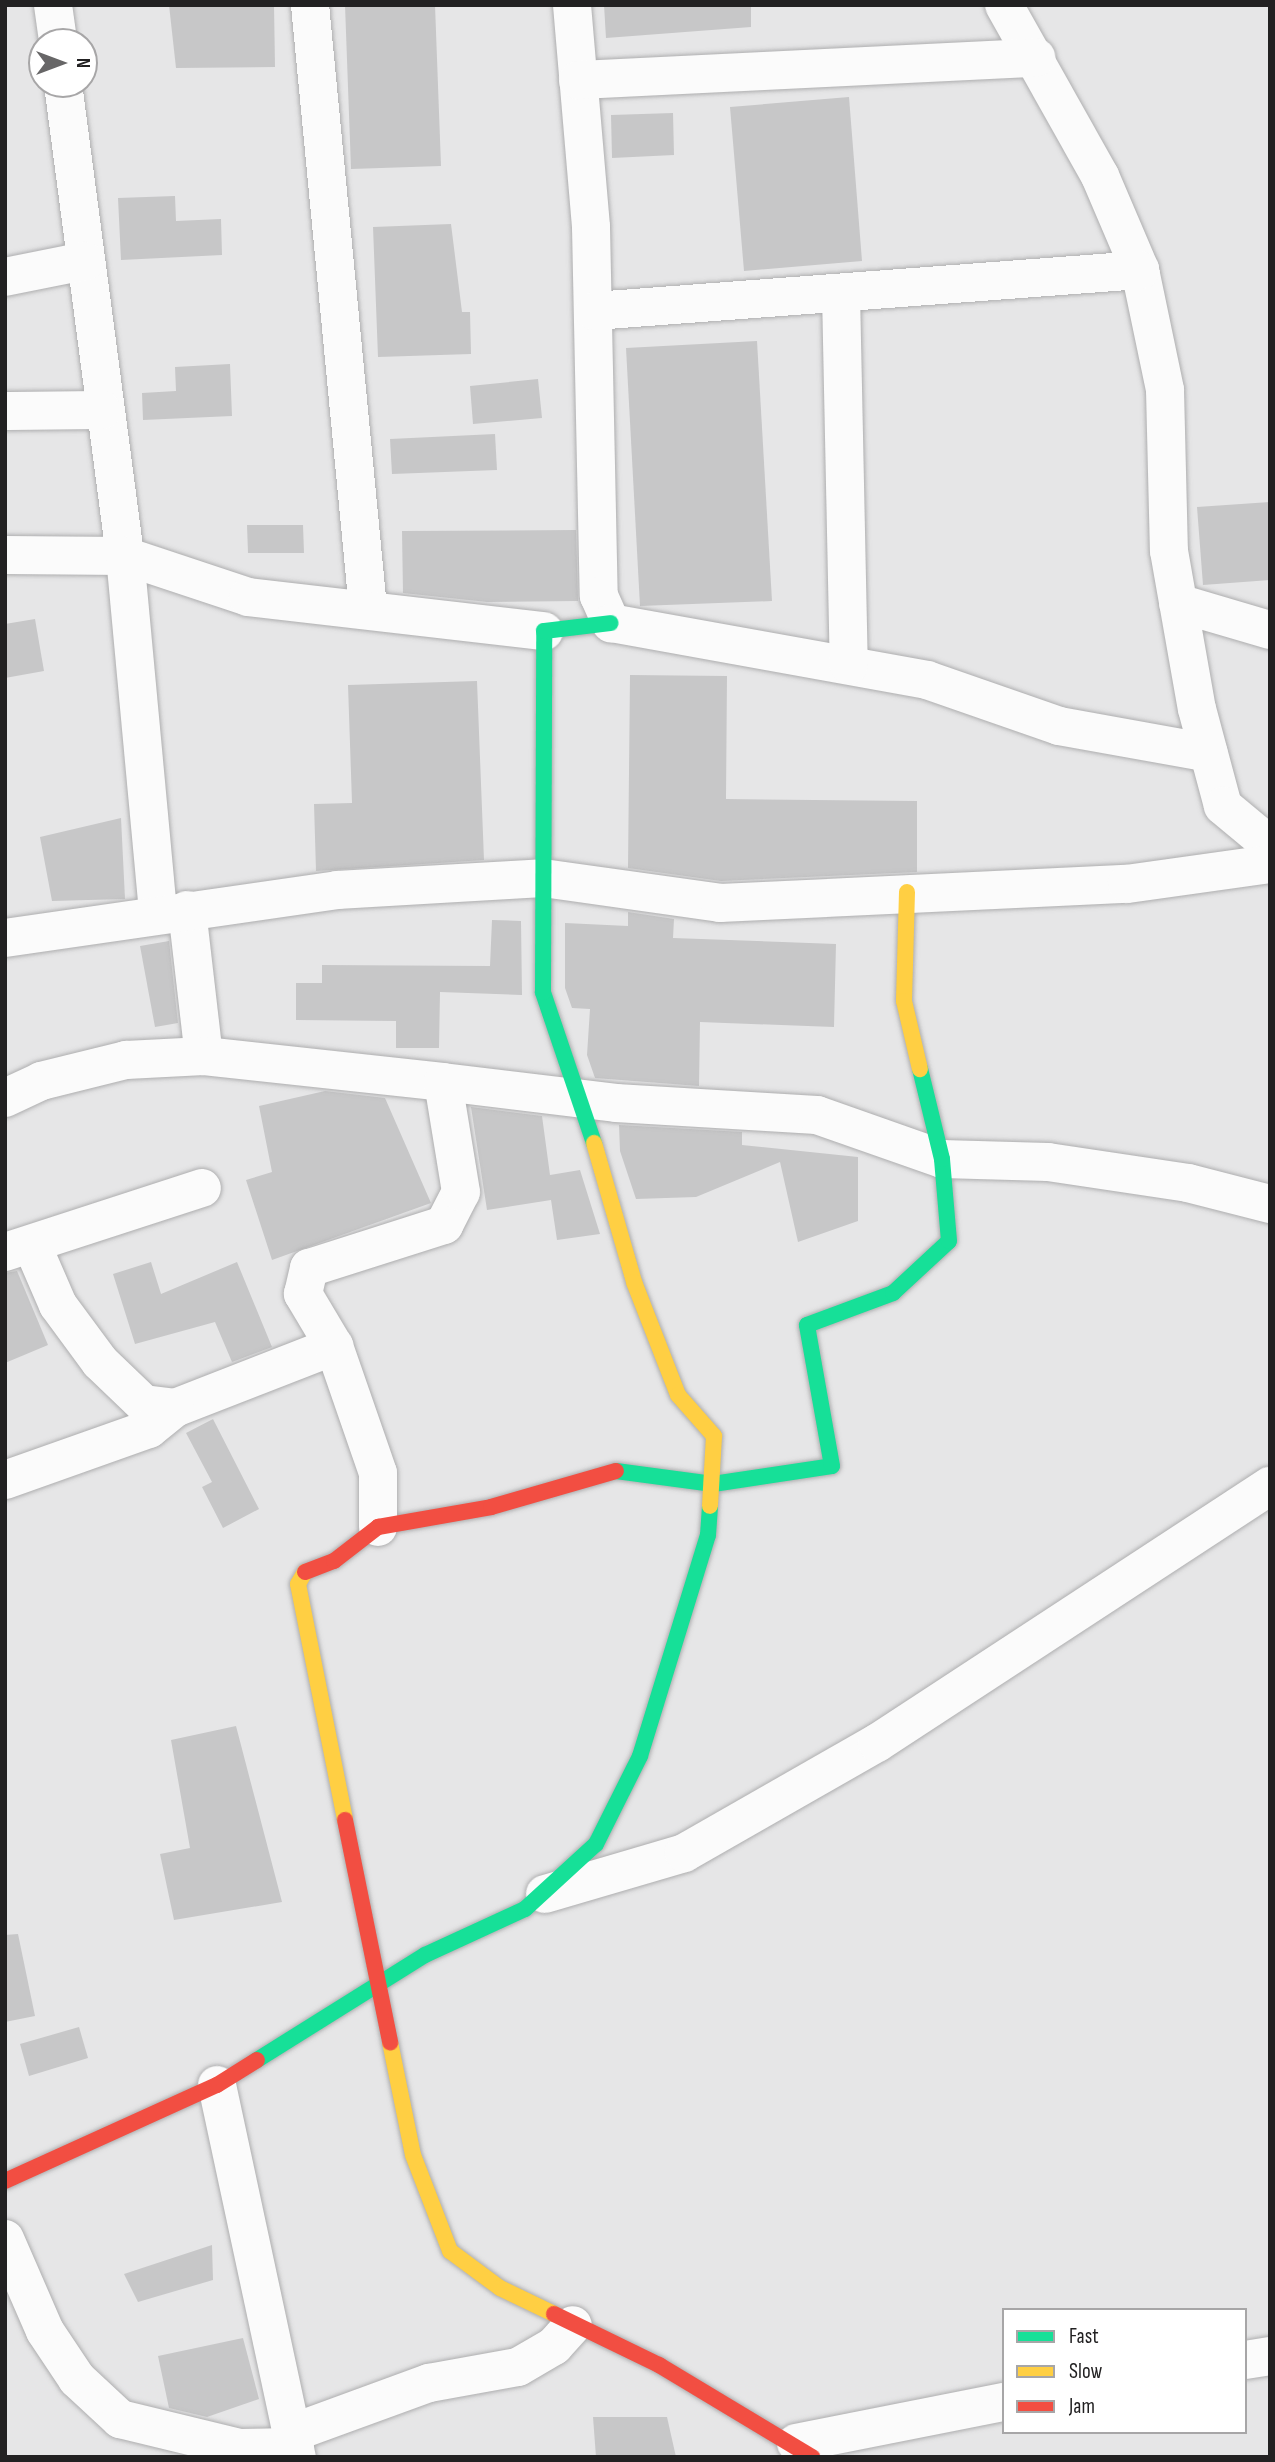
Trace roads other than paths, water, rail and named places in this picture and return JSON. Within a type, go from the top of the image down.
[{"type":"street","points":[[53,5],[56,28]]},
{"type":"street","points":[[310,5],[368,608]]},
{"type":"street","points":[[572,5],[594,311],[600,596],[611,622]]},
{"type":"street","points":[[1004,5],[1100,176],[1140,271],[1165,390],[1169,551],[1209,753],[1223,806],[1270,845]]},
{"type":"street","points":[[578,80],[1036,58]]},
{"type":"street","points":[[65,98],[102,410],[125,556],[173,912],[204,1056]]},
{"type":"street","points":[[5,277],[85,261]]},
{"type":"street","points":[[594,311],[1140,271]]},
{"type":"street","points":[[841,293],[849,665]]},
{"type":"street","points":[[5,411],[102,410]]},
{"type":"street","points":[[5,555],[125,556],[248,597],[368,608],[544,631],[611,622],[927,680],[1059,726],[1209,753]]},
{"type":"street","points":[[1178,603],[1270,630]]},
{"type":"street","points":[[544,631],[543,992],[580,1100],[634,1282],[678,1395],[714,1436],[708,1535],[640,1756],[596,1844],[545,1894]]},
{"type":"street","points":[[5,938],[337,890],[543,878],[720,902],[1127,884],[1270,864]]},
{"type":"street","points":[[907,892],[904,1000],[942,1159],[949,1241],[893,1293],[807,1325],[832,1466],[713,1484],[609,1470],[491,1507],[378,1527],[334,1561],[306,1572],[298,1584],[413,2155],[450,2251],[500,2288],[804,2450],[1002,2403]]},
{"type":"street","points":[[5,1098],[41,1081],[126,1060],[204,1056],[580,1100],[817,1115],[942,1159],[1048,1162],[1188,1183],[1270,1204]]},
{"type":"street","points":[[378,1527],[378,1473],[334,1346],[303,1294],[309,1268],[444,1225],[461,1192],[443,1082]]},
{"type":"street","points":[[175,1408],[144,1404],[100,1362],[19,1249],[202,1188]]},
{"type":"street","points":[[5,1480],[149,1429],[175,1408],[334,1346]]},
{"type":"street","points":[[5,2181],[217,2085],[378,1985],[545,1894],[684,1853],[877,1743],[1117,1580],[1270,1486]]},
{"type":"street","points":[[217,2085],[295,2446]]},
{"type":"street","points":[[5,2239],[45,2331],[78,2379],[120,2419],[240,2448],[295,2446],[429,2383],[517,2367],[554,2346],[573,2325]]},
{"type":"street","points":[[1247,2360],[1270,2356]]}]
